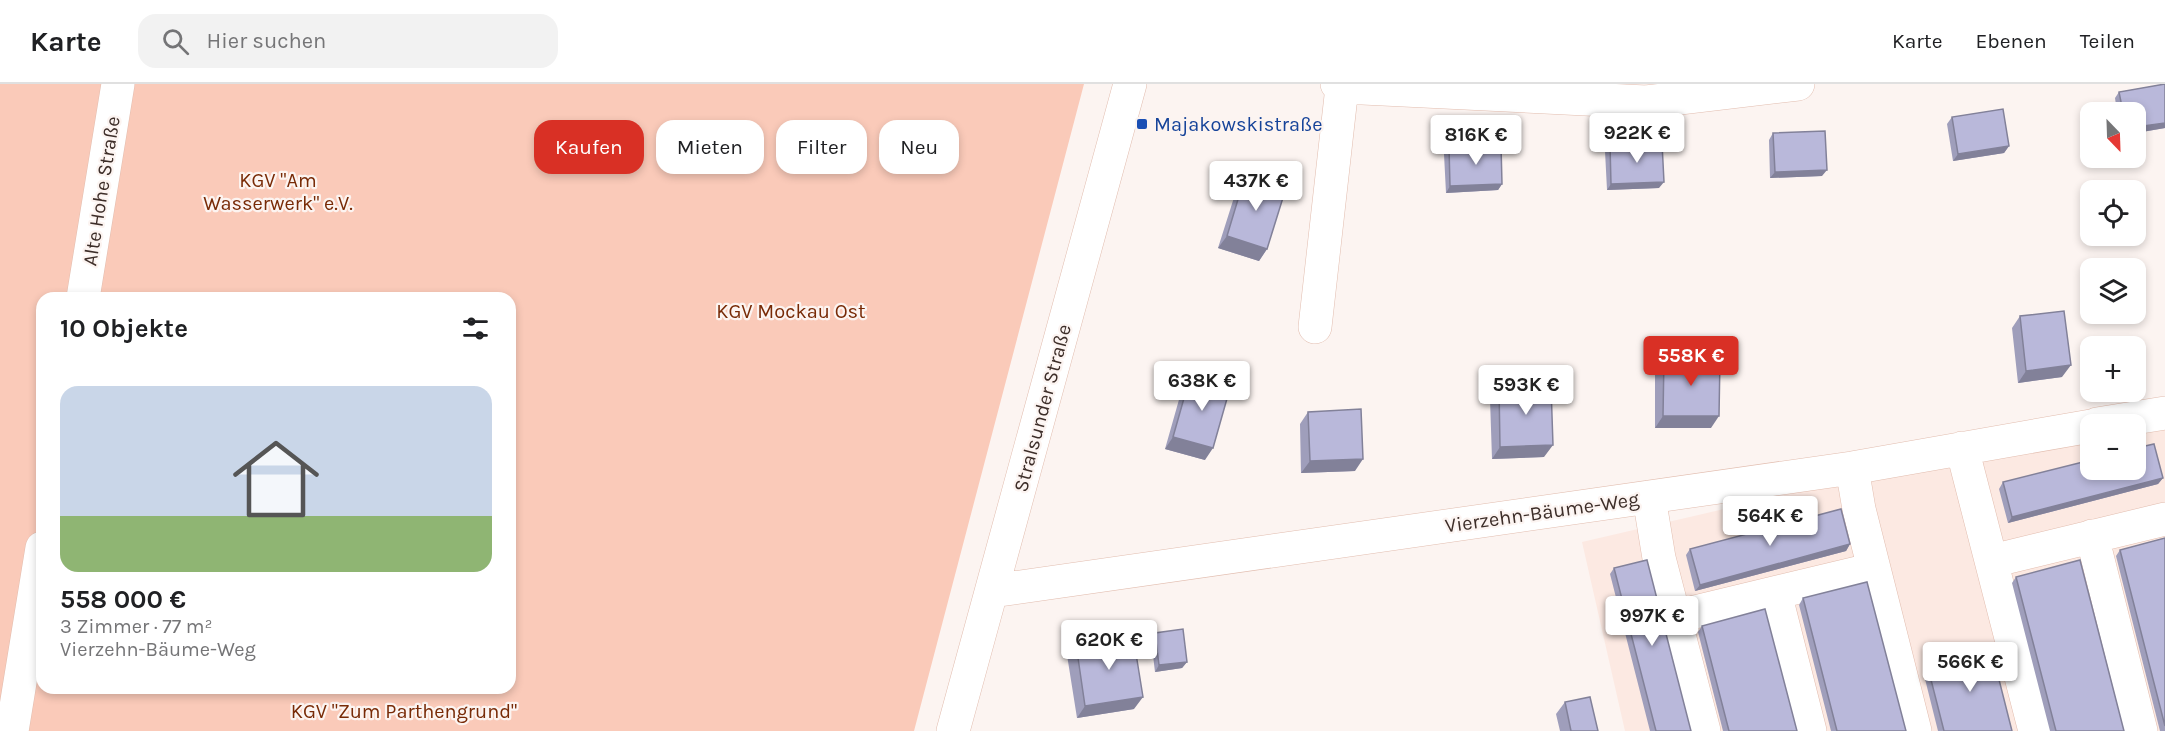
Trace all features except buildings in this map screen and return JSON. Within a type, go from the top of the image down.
[{"type":"street","name":"Alte Hohe Straße","points":[[84,292],[118,84]]},
{"type":"street","name":"Stralsunder Straße","points":[[953,731],[1130,84]]},
{"type":"street","points":[[1315,327],[1339,86],[1646,102],[1798,84]]},
{"type":"street","points":[[2146,418],[2164,416]]},
{"type":"street","name":"Vierzehn-Bäume-Weg","points":[[992,591],[1852,468],[2080,428]]},
{"type":"street","points":[[1962,448],[2035,731]]},
{"type":"street","points":[[1852,468],[1859,509],[1915,731]]},
{"type":"street","points":[[1649,497],[1659,558],[1704,731]]},
{"type":"street","points":[[1992,561],[2165,519]]},
{"type":"street","points":[[2092,536],[2141,731]]},
{"type":"street","points":[[1674,617],[1874,568]]},
{"type":"street","points":[[12,731],[36,585]]},
{"type":"street","points":[[1775,592],[1810,731]]},
{"type":"shaded area","points":[[2165,418],[2165,731],[1625,731],[1582,542],[1849,480],[2080,435],[2080,480],[2146,480],[2146,422]]},
{"type":"green space","name":"KGV Mockau Ost","points":[[0,84],[1084,84],[914,731],[0,731]]},
{"type":"place","name":"Majakowskistraße","points":[[1142,124]]},
{"type":"park label","name":"KGV \"Am Wasserwerk\" e.V.","points":[[278,192]]},
{"type":"park label","name":"KGV \"Zum Parthengrund\"","points":[[404,711]]}]
